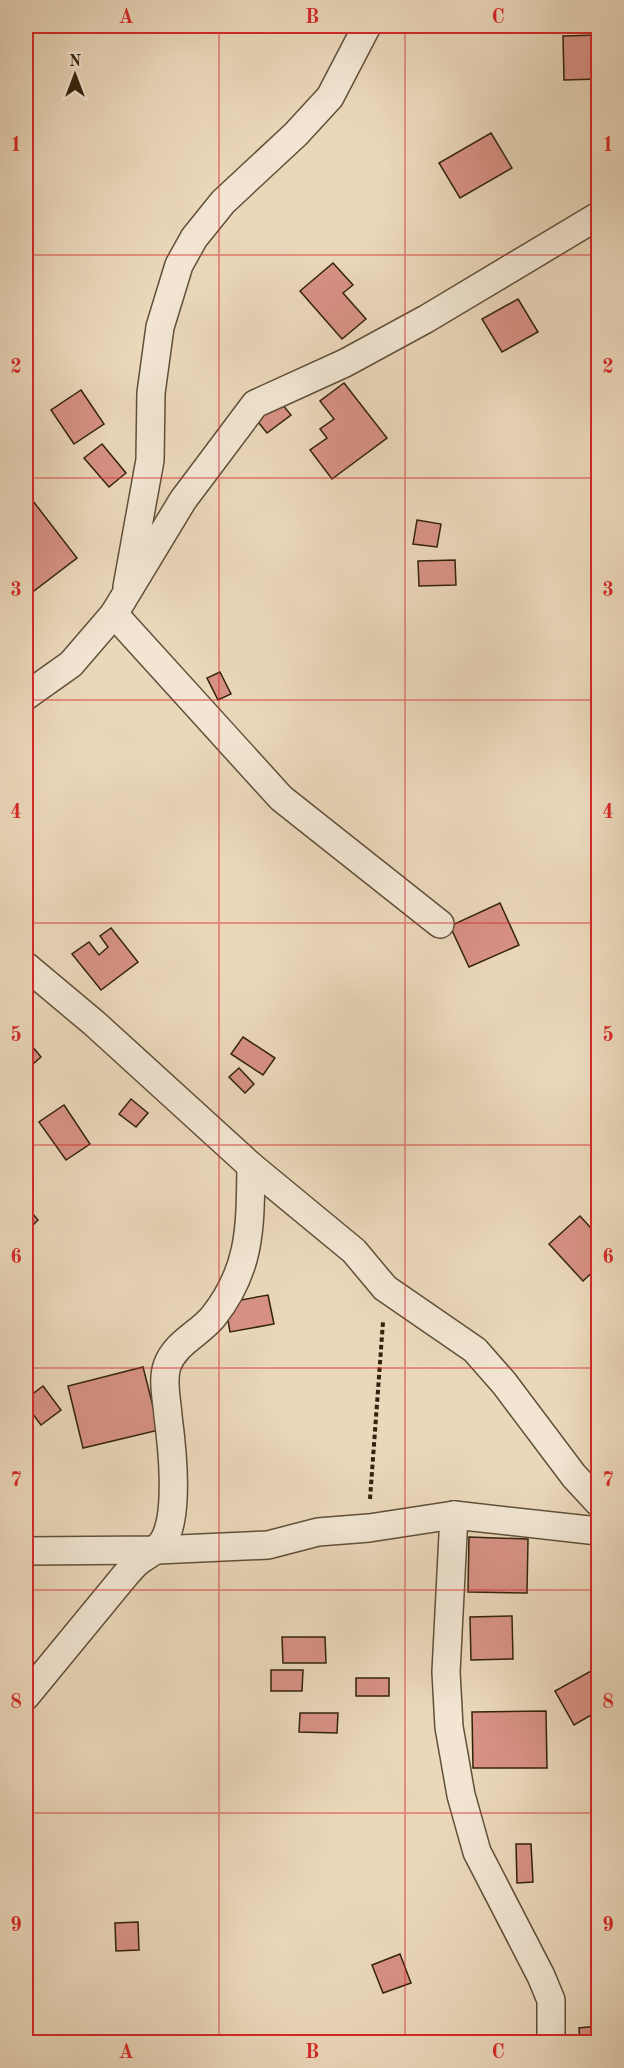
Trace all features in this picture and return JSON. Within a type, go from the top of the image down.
[{"type":"street","points":[[120,607],[150,460],[151,393],[160,327],[178,265],[194,238],[224,202],[296,134],[330,97],[367,26]]},
{"type":"street","points":[[26,696],[71,664],[120,607],[183,500],[255,404],[345,363],[426,319],[598,216]]},
{"type":"street","points":[[120,607],[281,798],[440,924]]},
{"type":"street","points":[[26,966],[94,1023],[251,1166],[354,1251],[385,1288],[475,1350],[504,1383],[574,1476],[598,1502]]},
{"type":"street","points":[[26,1696],[123,1578],[138,1562],[157,1550],[166,1537],[172,1512],[166,1367],[177,1348],[213,1318],[236,1283],[248,1249],[251,1166]]},
{"type":"street","points":[[26,1551],[157,1550],[268,1545],[318,1532],[369,1528],[454,1515],[598,1531]]},
{"type":"street","points":[[454,1515],[446,1672],[449,1727],[457,1772],[477,1852],[542,1976],[551,2000],[551,2043]]},
{"type":"path","points":[[369,1528],[370,1473],[379,1405],[385,1288]]},
{"type":"building","points":[[598,35],[598,79],[564,80],[563,36]]},
{"type":"building","points":[[491,133],[512,168],[460,198],[439,163]]},
{"type":"building","points":[[333,263],[353,285],[343,293],[366,319],[342,339],[300,291]]},
{"type":"building","points":[[518,299],[538,332],[502,352],[482,319]]},
{"type":"building","points":[[344,383],[387,438],[332,479],[310,450],[327,438],[320,429],[334,419],[320,401]]},
{"type":"building","points":[[81,390],[104,424],[74,444],[51,410]]},
{"type":"building","points":[[278,399],[291,415],[267,433],[254,417]]},
{"type":"building","points":[[102,444],[126,473],[109,487],[84,458]]},
{"type":"building","points":[[26,492],[77,558],[26,597]]},
{"type":"building","points":[[417,520],[441,524],[437,547],[413,544]]},
{"type":"building","points":[[455,560],[456,585],[419,586],[418,561]]},
{"type":"building","points":[[220,672],[231,694],[218,700],[207,678]]},
{"type":"building","points":[[500,903],[519,945],[469,967],[450,926]]},
{"type":"building","points":[[111,928],[138,962],[101,990],[72,954],[89,942],[99,955],[108,947],[100,936]]},
{"type":"building","points":[[243,1037],[275,1058],[263,1075],[231,1054]]},
{"type":"building","points":[[26,1039],[41,1057],[26,1070]]},
{"type":"building","points":[[239,1068],[254,1084],[245,1093],[229,1077]]},
{"type":"building","points":[[131,1099],[148,1113],[136,1127],[119,1114]]},
{"type":"building","points":[[64,1105],[90,1144],[66,1160],[39,1122]]},
{"type":"building","points":[[26,1206],[38,1220],[26,1232]]},
{"type":"building","points":[[580,1216],[598,1236],[598,1267],[583,1281],[549,1244]]},
{"type":"building","points":[[268,1295],[274,1324],[230,1332],[225,1303]]},
{"type":"building","points":[[143,1367],[159,1430],[83,1448],[68,1386]]},
{"type":"building","points":[[43,1386],[61,1410],[41,1425],[26,1405],[26,1399]]},
{"type":"building","points":[[469,1537],[528,1539],[527,1593],[468,1592]]},
{"type":"building","points":[[512,1616],[513,1659],[471,1660],[470,1617]]},
{"type":"building","points":[[282,1637],[325,1637],[326,1663],[283,1663]]},
{"type":"building","points":[[271,1670],[303,1670],[302,1691],[271,1691]]},
{"type":"building","points":[[591,1671],[598,1686],[598,1711],[574,1725],[555,1691]]},
{"type":"building","points":[[356,1678],[389,1678],[389,1696],[356,1696]]},
{"type":"building","points":[[546,1711],[547,1768],[473,1768],[472,1712]]},
{"type":"building","points":[[300,1713],[338,1713],[337,1733],[299,1732]]},
{"type":"building","points":[[516,1844],[531,1844],[533,1882],[517,1883]]},
{"type":"building","points":[[138,1922],[139,1950],[116,1951],[115,1923]]},
{"type":"building","points":[[400,1954],[411,1983],[383,1993],[372,1965]]},
{"type":"building","points":[[598,2026],[598,2042],[580,2042],[579,2028]]}]
